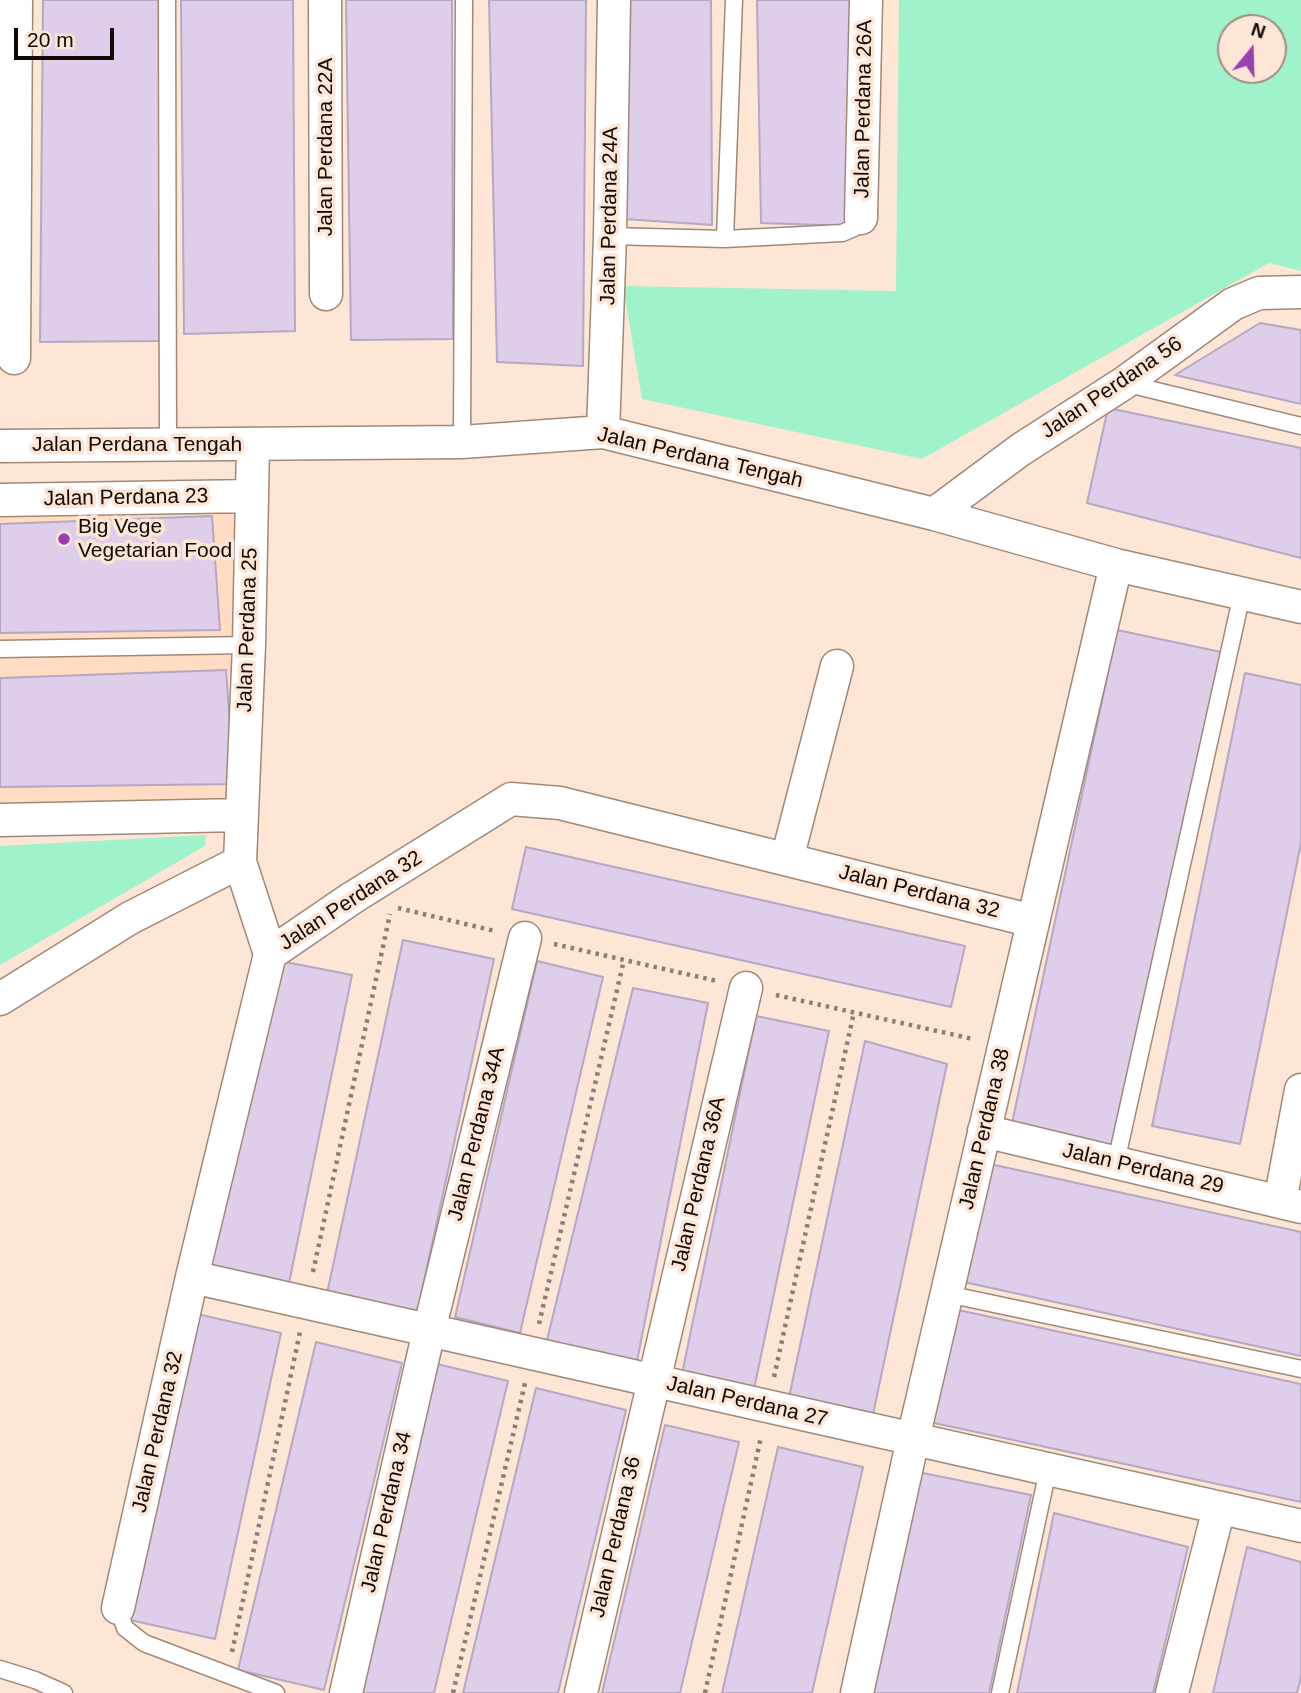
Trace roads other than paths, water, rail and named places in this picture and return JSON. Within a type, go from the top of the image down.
[{"type":"street","points":[[14,358],[16,0]]},
{"type":"street","name":"Jalan Perdana 22A","points":[[325,0],[326,295]]},
{"type":"street","name":"Jalan Perdana 24A","points":[[603,432],[614,0]]},
{"type":"street","name":"Jalan Perdana 26A","points":[[861,218],[866,0]]},
{"type":"street","name":"Jalan Perdana 56","points":[[934,514],[1020,450],[1124,383],[1233,304],[1259,293],[1301,292]]},
{"type":"street","name":"Jalan Perdana Tengah","points":[[0,446],[462,442],[603,432],[934,514],[1116,565],[1301,607]]},
{"type":"street","name":"Jalan Perdana 25","points":[[253,445],[249,645],[240,862],[270,954]]},
{"type":"street","name":"Jalan Perdana 23","points":[[0,499],[252,496]]},
{"type":"street","name":"Jalan Perdana 38","points":[[856,1693],[1116,565]]},
{"type":"street","points":[[787,859],[837,666]]},
{"type":"street","name":"Jalan Perdana 32","points":[[118,1608],[192,1278],[270,954],[352,898],[511,799],[560,803],[1033,921]]},
{"type":"street","points":[[0,820],[240,815]]},
{"type":"street","points":[[0,999],[131,918],[240,862]]},
{"type":"street","name":"Jalan Perdana 34A","points":[[429,1331],[525,938]]},
{"type":"street","name":"Jalan Perdana 36A","points":[[652,1381],[746,988]]},
{"type":"street","points":[[1291,1204],[1301,1090]]},
{"type":"street","name":"Jalan Perdana 29","points":[[984,1131],[1291,1204]]},
{"type":"street","name":"Jalan Perdana 27","points":[[192,1278],[1301,1526]]},
{"type":"street","name":"Jalan Perdana 34","points":[[346,1693],[429,1331]]},
{"type":"street","name":"Jalan Perdana 36","points":[[581,1693],[652,1381]]},
{"type":"street","points":[[1172,1693],[1219,1508]]},
{"type":"lane","points":[[167,0],[168,444]]},
{"type":"lane","points":[[462,442],[464,0]]},
{"type":"lane","points":[[725,240],[734,0]]},
{"type":"lane","points":[[610,236],[725,240],[842,233],[854,228],[861,218]]},
{"type":"lane","points":[[1124,383],[1301,426]]},
{"type":"lane","points":[[1116,1162],[1242,594]]},
{"type":"lane","points":[[0,649],[249,645]]},
{"type":"lane","points":[[947,1294],[1301,1369]]},
{"type":"lane","points":[[1000,1693],[1048,1469]]},
{"type":"lane","points":[[118,1608],[125,1628],[144,1643],[276,1693]]},
{"type":"lane","points":[[0,1669],[64,1693]]},
{"type":"place","name":"Big Vege Vegetarian Food","points":[[64,539]]}]
